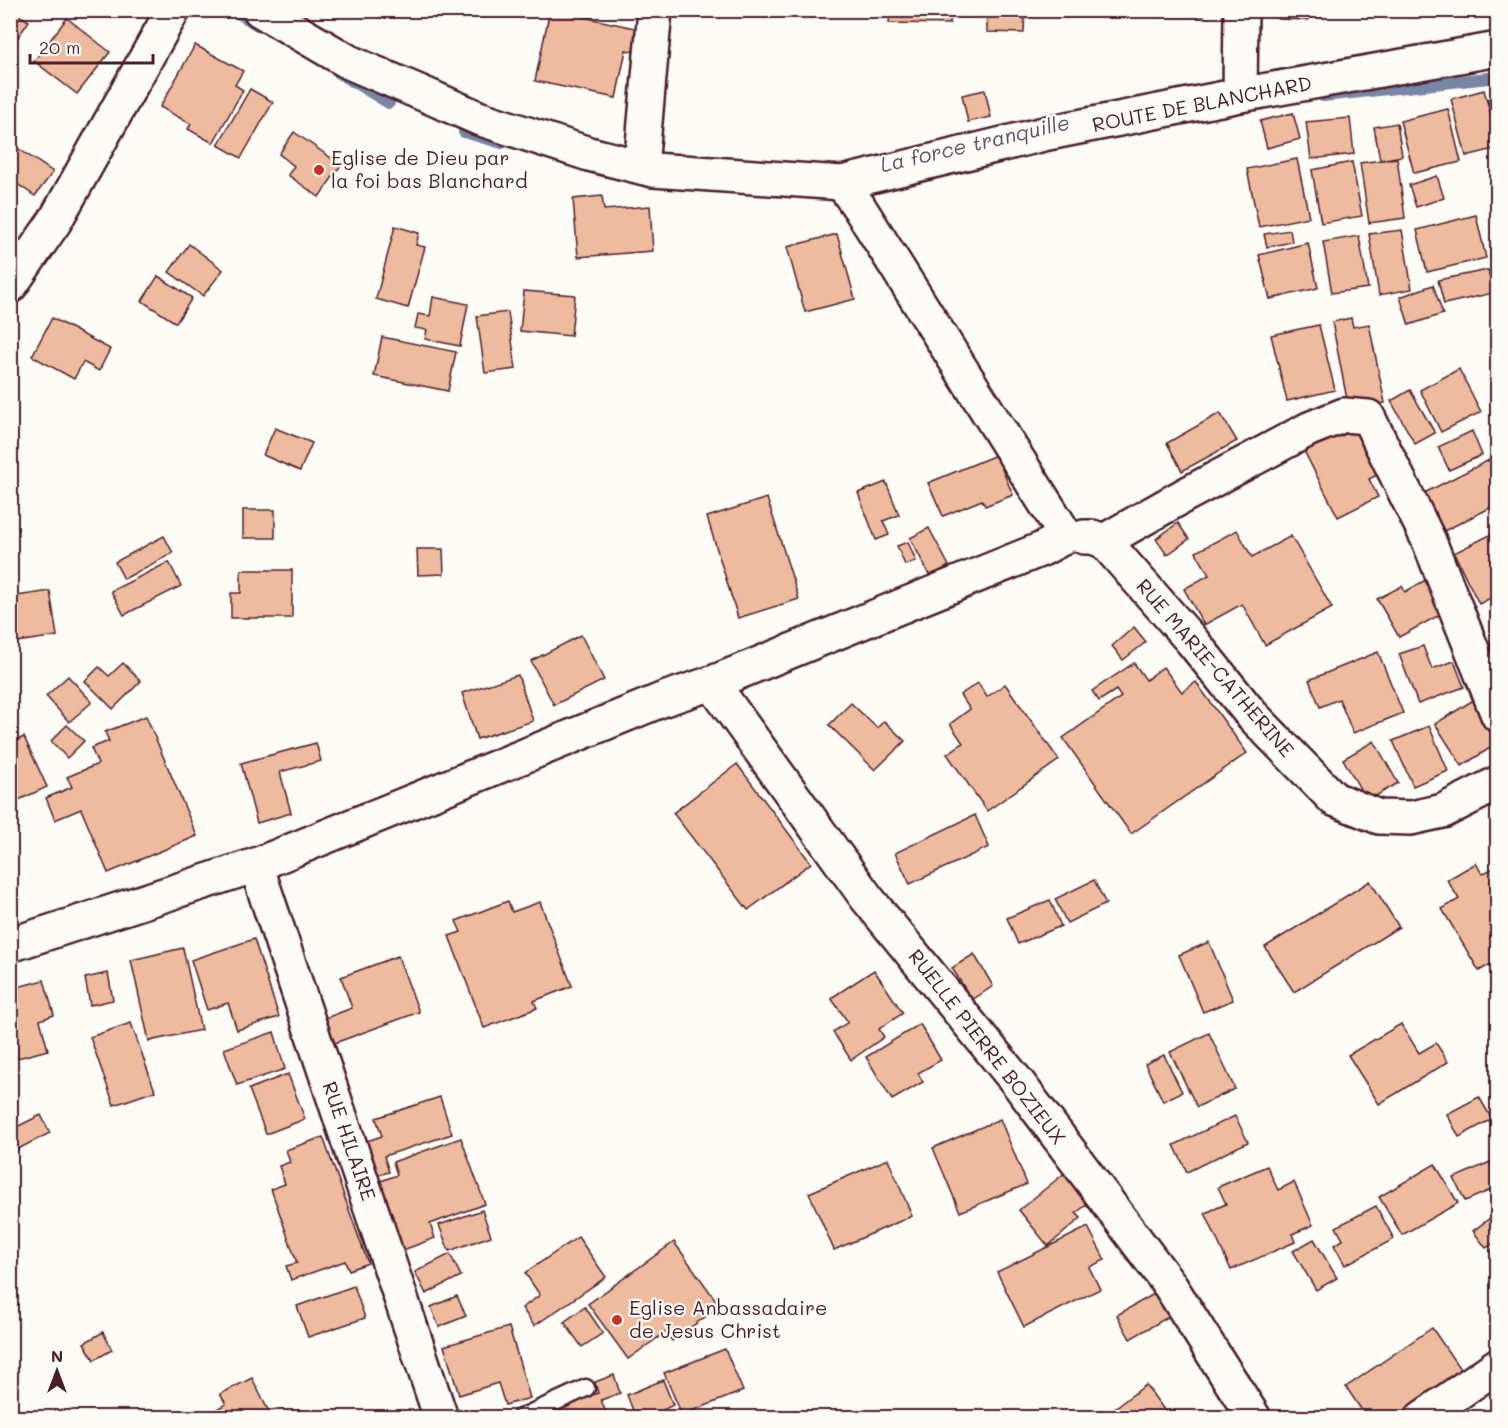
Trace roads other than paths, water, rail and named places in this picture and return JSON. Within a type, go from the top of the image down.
[{"type":"street","points":[[10,286],[55,221],[173,10]]},
{"type":"street","name":"ROUTE DE BLANCHARD","points":[[260,10],[349,62],[478,118],[589,153],[653,170],[842,183],[1048,133],[1497,48]]},
{"type":"street","points":[[641,167],[655,10]]},
{"type":"street","points":[[1240,95],[1241,10]]},
{"type":"street","points":[[842,183],[1066,536]]},
{"type":"street","points":[[10,945],[256,865],[664,699],[712,683],[1042,549],[1066,536],[1092,537],[1104,541],[1309,429],[1344,415],[1368,417],[1429,541],[1497,714]]},
{"type":"street","name":"RUE MARIE-CATHERINE","points":[[1104,541],[1192,641],[1251,714],[1334,799],[1379,817],[1411,818],[1443,811],[1497,783]]},
{"type":"street","name":"RUELLE PIERRE BOZIEUX","points":[[712,683],[866,897],[1018,1083],[1169,1284],[1254,1418]]},
{"type":"street","name":"RUE HILAIRE","points":[[256,865],[441,1418]]},
{"type":"street","points":[[1422,1418],[1497,1365]]},
{"type":"lane","points":[[520,1418],[586,1388]]},
{"type":"waterway","name":"La force tranquille","points":[[233,10],[259,26]]},
{"type":"waterway","name":"La force tranquille","points":[[339,73],[389,103]]},
{"type":"waterway","name":"La force tranquille","points":[[1323,96],[1498,77]]},
{"type":"waterway","name":"La force tranquille","points":[[464,132],[502,143]]},
{"type":"place","name":"Eglise de Dieu par la foi bas Blanchard","points":[[319,170]]},
{"type":"place","name":"Eglise Anbassadaire de Jesus Christ","points":[[617,1320]]}]
